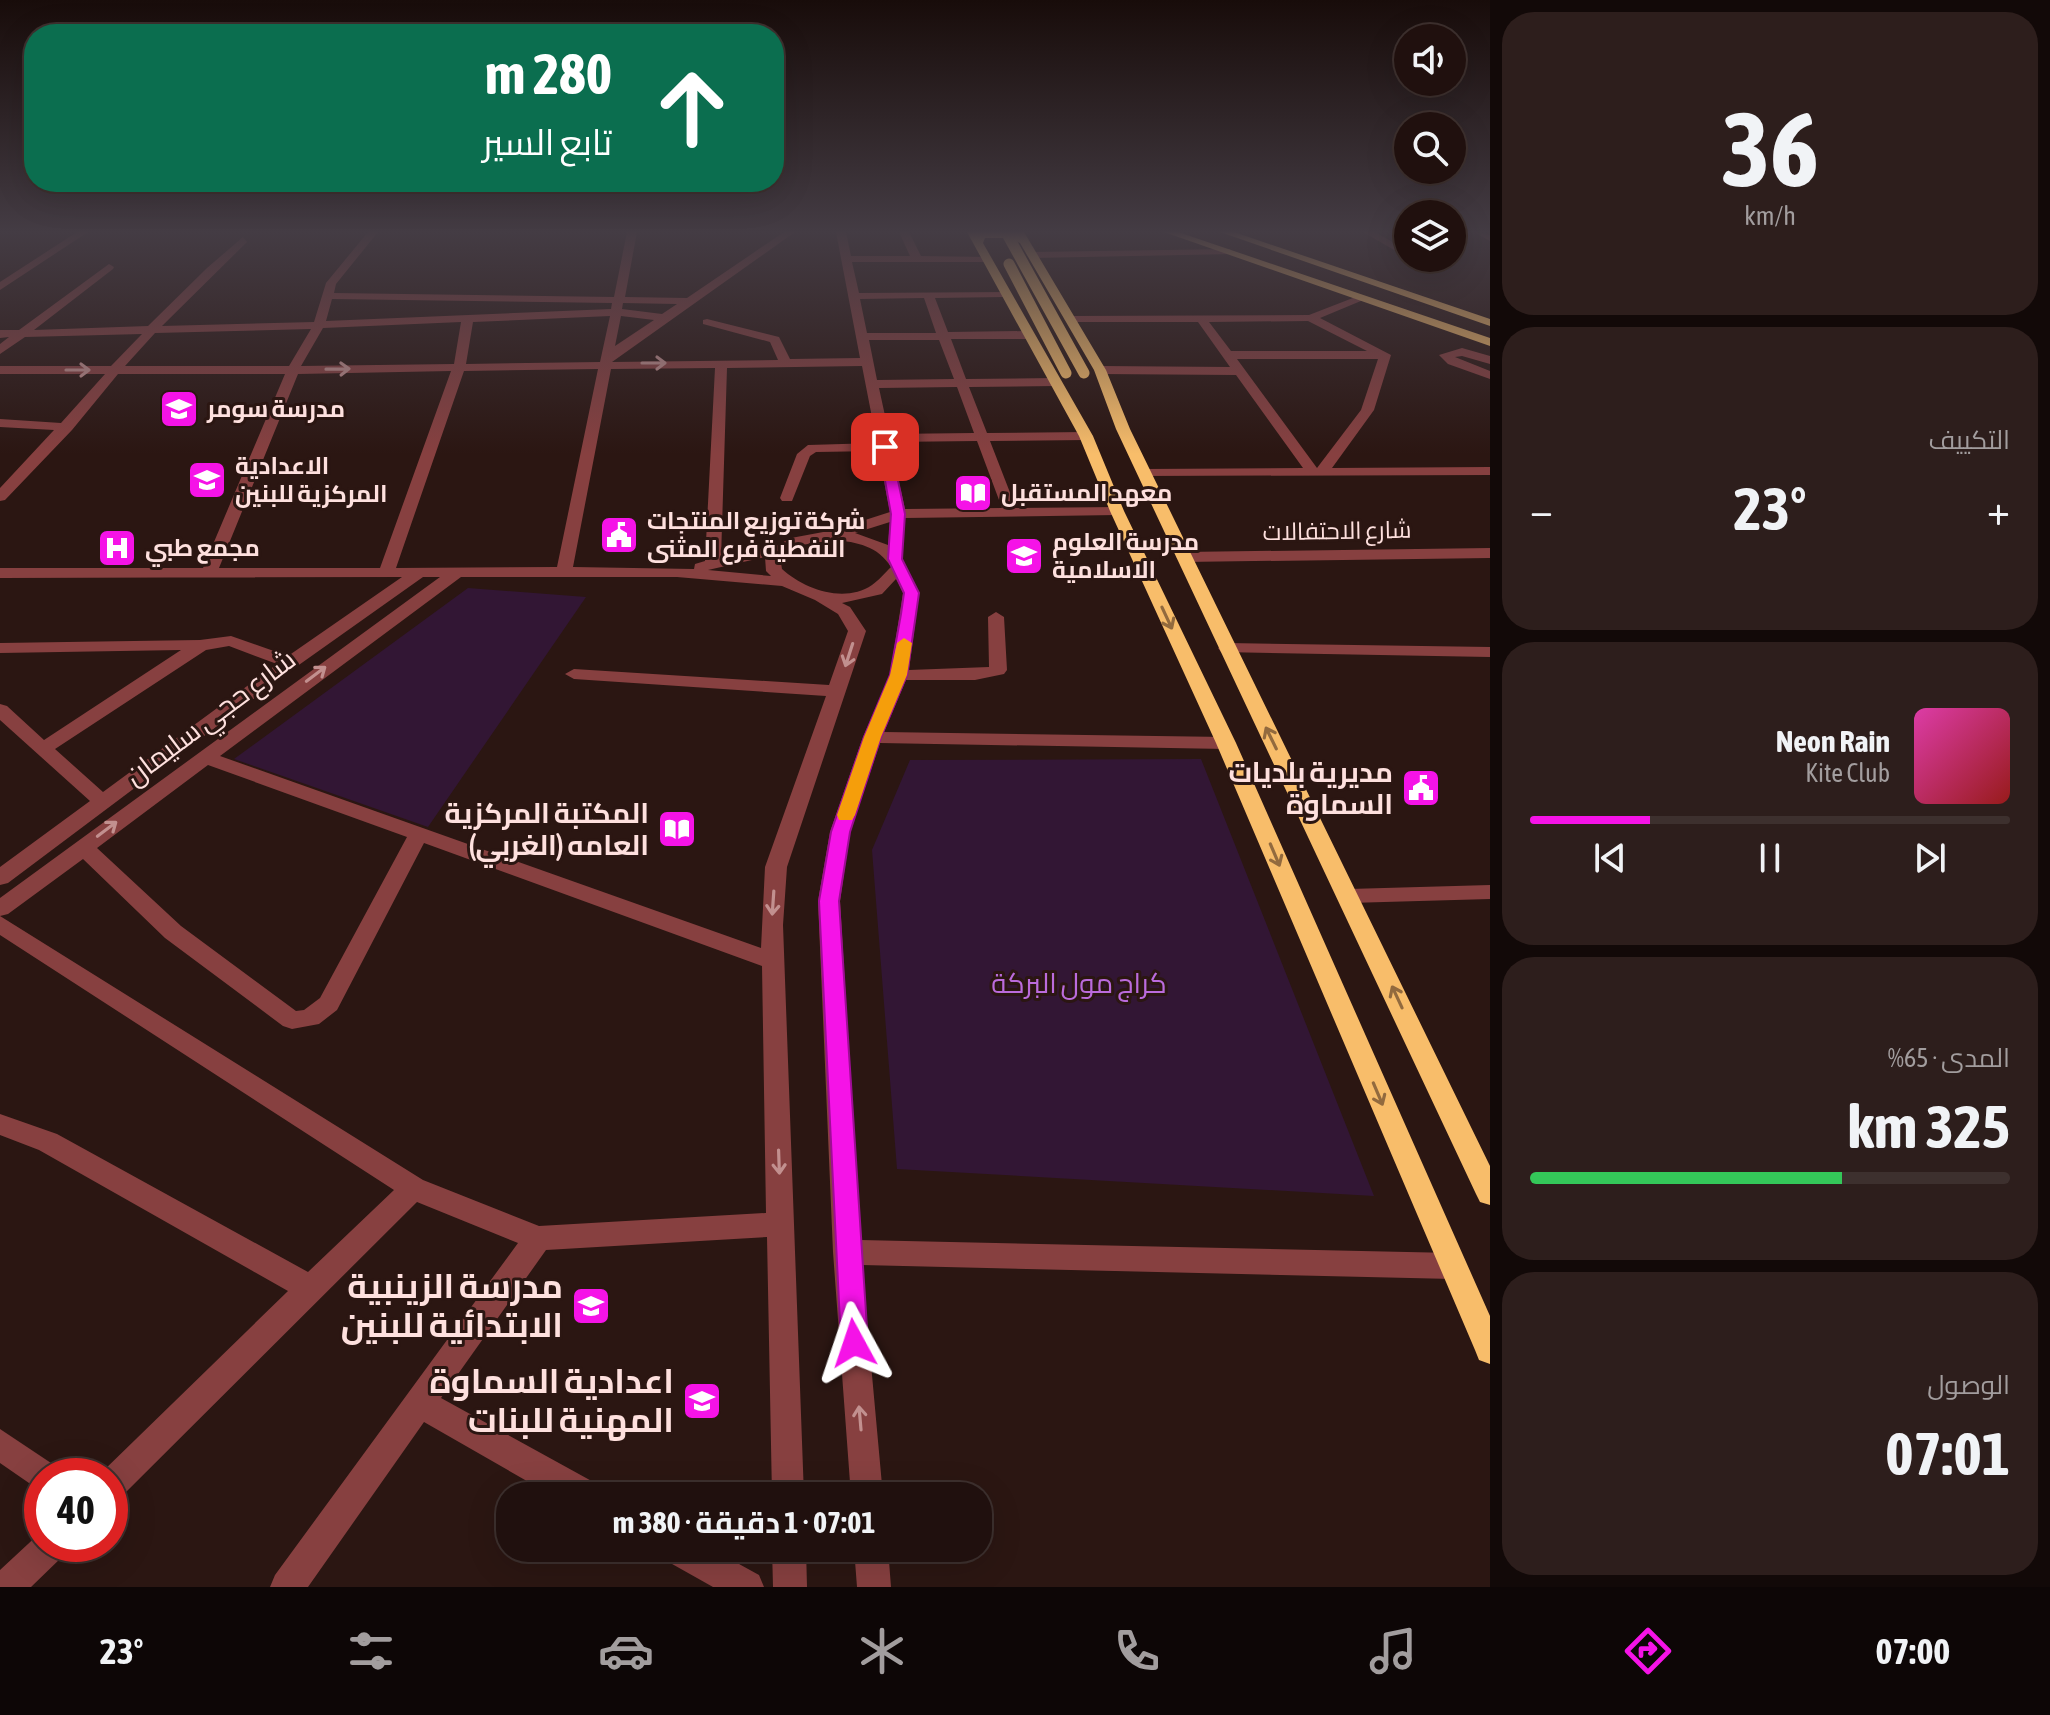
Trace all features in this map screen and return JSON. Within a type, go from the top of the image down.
[{"type":"main road","points":[[1011,306],[1082,428]]},
{"type":"main road","points":[[1031,306],[1066,373],[1082,428],[1117,511],[1226,743],[1490,1350]]},
{"type":"main road","points":[[1047,306],[1084,373],[1123,429]]},
{"type":"main road","points":[[1062,306],[1100,370],[1123,429],[1490,1194]]},
{"type":"main road","points":[[1385,306],[1490,342]]},
{"type":"main road","points":[[1420,306],[1490,329]]},
{"type":"main road","points":[[1423,306],[1490,329]]},
{"type":"main road","points":[[1427,306],[1490,329]]},
{"type":"street","points":[[0,350],[58,306]]},
{"type":"street","points":[[0,497],[6,485],[67,427],[149,329],[173,306]]},
{"type":"street","points":[[209,572],[293,370],[319,325],[324,306]]},
{"type":"street","points":[[0,334],[319,325],[604,306]]},
{"type":"street","points":[[564,574],[617,306]]},
{"type":"street","points":[[621,306],[664,318]]},
{"type":"street","points":[[608,360],[682,306]]},
{"type":"street","points":[[820,596],[862,595],[880,589],[892,580],[897,563],[898,514],[856,306]]},
{"type":"street","points":[[932,306],[1011,513]]},
{"type":"street","points":[[1070,319],[1310,318],[1341,306]]},
{"type":"street","points":[[386,573],[460,365],[468,317]]},
{"type":"street","points":[[1200,317],[1318,473]]},
{"type":"street","points":[[1310,318],[1385,355]]},
{"type":"street","points":[[707,322],[775,340],[785,362]]},
{"type":"street","points":[[863,337],[1027,335]]},
{"type":"street","points":[[1490,360],[1462,352],[1445,355],[1452,361],[1490,375]]},
{"type":"street","points":[[1227,355],[1385,355]]},
{"type":"street","points":[[1318,473],[1367,410],[1385,355]]},
{"type":"street","points":[[0,370],[293,370],[608,360],[866,362]]},
{"type":"street","points":[[713,565],[721,363]]},
{"type":"street","points":[[1100,370],[1238,371]]},
{"type":"street","points":[[871,384],[1055,382]]},
{"type":"street","points":[[0,423],[67,427]]},
{"type":"street","points":[[787,498],[804,454],[813,448],[1082,428]]},
{"type":"street","points":[[1144,473],[1490,471]]},
{"type":"street","points":[[834,535],[898,514],[1117,511]]},
{"type":"street","points":[[677,572],[777,550],[812,536],[834,535],[870,541],[897,563],[911,593],[899,675],[872,737],[840,832],[829,901],[847,1252],[866,1482]]},
{"type":"street","points":[[777,550],[770,560],[771,571],[780,582]]},
{"type":"street","name":"شارع الاحتفالات","points":[[1184,557],[1490,553]]},
{"type":"street","name":"شارع حجي سليمان","points":[[0,878],[290,663],[421,571]]},
{"type":"street","points":[[0,573],[677,572],[780,582],[820,596],[844,611],[857,631],[776,867],[773,961],[788,1482]]},
{"type":"street","name":"شارع حجي سليمان","points":[[0,909],[456,573]]},
{"type":"street","points":[[899,675],[975,675],[998,670],[996,617]]},
{"type":"street","points":[[0,648],[201,645],[231,641],[290,663]]},
{"type":"street","points":[[43,749],[201,645]]},
{"type":"street","points":[[1227,648],[1489,652]]},
{"type":"street","points":[[574,674],[838,691]]},
{"type":"street","points":[[0,710],[104,803]]},
{"type":"street","points":[[872,737],[1226,743]]},
{"type":"street","points":[[204,757],[773,961]]},
{"type":"street","points":[[83,847],[173,932],[292,1020],[310,1018],[329,1004],[419,834]]},
{"type":"street","points":[[1349,896],[1490,892]]},
{"type":"street","points":[[0,924],[413,1188],[538,1238],[781,1224]]},
{"type":"street","points":[[0,1124],[48,1142],[311,1289]]},
{"type":"street","points":[[128,1468],[413,1188]]},
{"type":"street","points":[[287,1587],[538,1238]]},
{"type":"street","points":[[847,1252],[1453,1266]]},
{"type":"street","points":[[420,1403],[560,1482]]},
{"type":"street","points":[[0,1444],[24,1462]]},
{"type":"street","points":[[7,1587],[33,1562]]},
{"type":"street","points":[[702,1562],[747,1587]]},
{"type":"street","points":[[789,1562],[790,1587]]},
{"type":"street","points":[[872,1562],[874,1587]]},
{"type":"green space","points":[[468,588],[586,597],[428,827],[234,759]]},
{"type":"green space","name":"كراج مول البركة","points":[[1201,759],[1374,1196],[897,1169],[872,850],[910,760]]},
{"type":"slow traffic","points":[[846,815],[872,737],[899,675],[904,643]]},
{"type":"place","name":"مدرسة سومر","points":[[179,409]]},
{"type":"place","name":"الاعدادية المركزية للبنين","points":[[207,480]]},
{"type":"place","name":"معهد المستقبل","points":[[973,493]]},
{"type":"place","name":"شركة توزيع المنتجات النفطية فرع المثنى","points":[[619,535]]},
{"type":"place","name":"مجمع طبي","points":[[117,548]]},
{"type":"place","name":"مدرسة العلوم الاسلامية","points":[[1024,556]]},
{"type":"place","name":"مديرية بلديات السماوة","points":[[1421,788]]},
{"type":"place","name":"المكتبة المركزية العامه (الغربي)","points":[[677,829]]},
{"type":"place","name":"مدرسة الزينبية الابتدائية للبنين","points":[[591,1306]]},
{"type":"place","name":"اعدادية السماوة المهنية للبنات","points":[[702,1401]]},
{"type":"route","points":[[854,1343],[829,901],[840,832],[872,737],[899,675],[909,614],[911,593],[895,559],[898,514],[885,447]]}]
